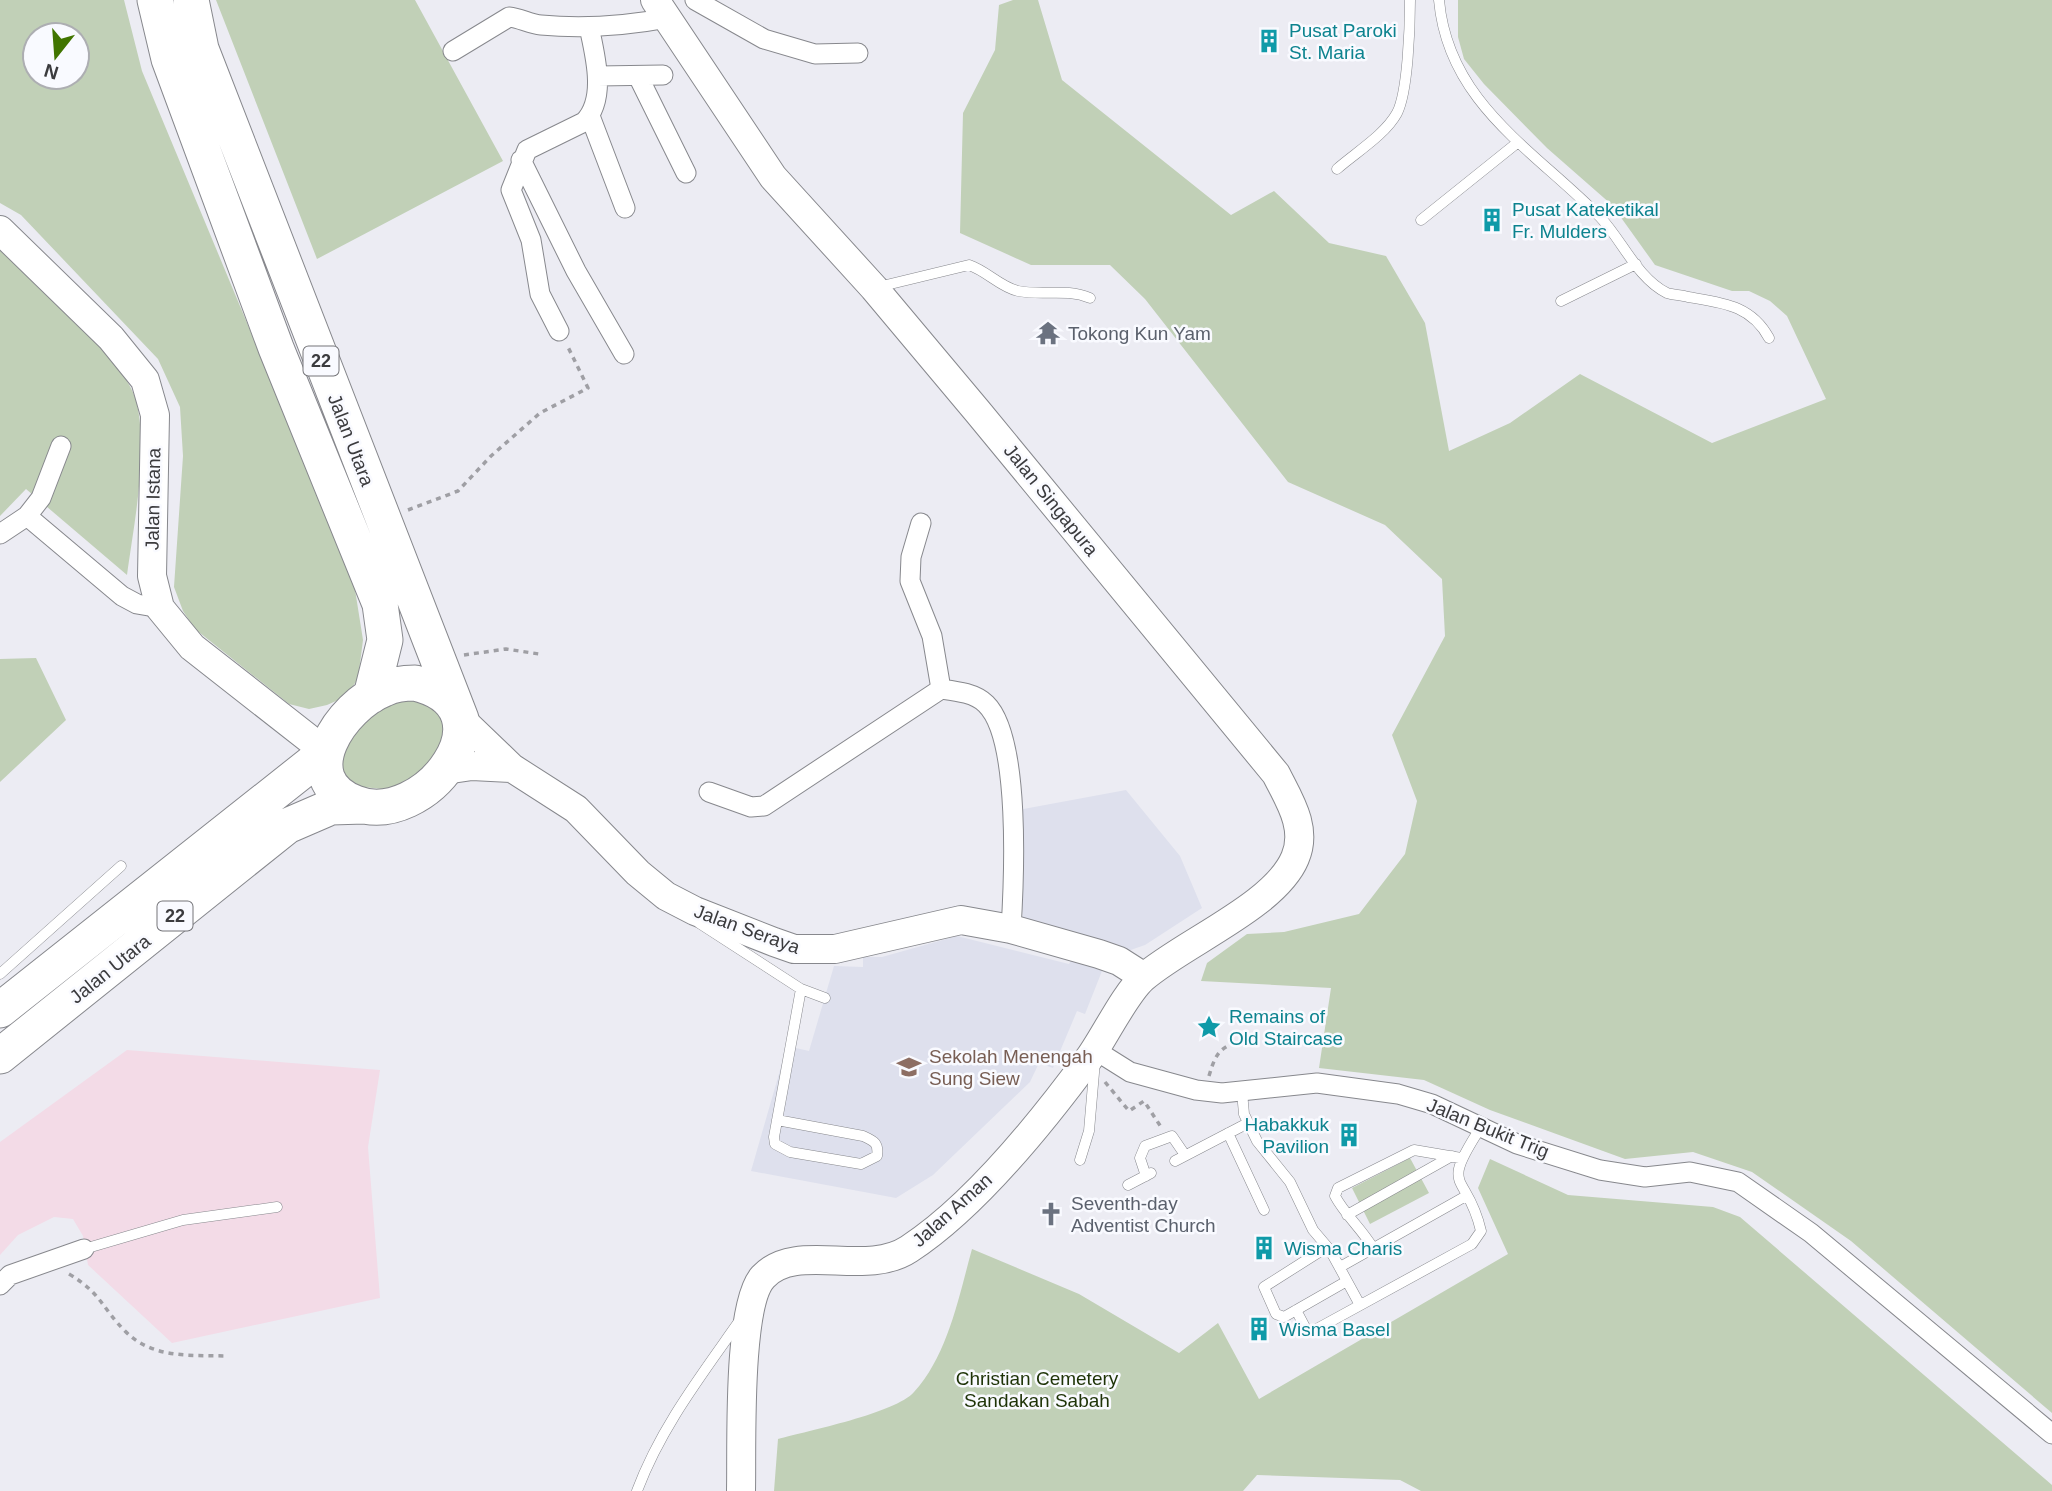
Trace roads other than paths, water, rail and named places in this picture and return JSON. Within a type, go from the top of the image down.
[{"type":"highway","name":"Jalan Utara","points":[[155,0],[169,59],[271,335],[380,604],[385,640],[371,696]]},
{"type":"highway","name":"Jalan Utara","points":[[191,0],[201,49],[461,719]]},
{"type":"highway","name":"22","points":[[326,752],[341,726],[371,696],[399,684],[415,682],[444,694],[461,719],[459,746],[445,770],[422,791],[403,801],[386,806],[364,807]]},
{"type":"highway","name":"Jalan Utara","points":[[0,1010],[326,752]]},
{"type":"highway","points":[[326,752],[323,769],[334,791],[364,807]]},
{"type":"highway","name":"Jalan Utara","points":[[0,1056],[287,826],[331,807],[364,807]]},
{"type":"street","points":[[695,0],[764,39],[815,54],[858,53]]},
{"type":"street","points":[[453,51],[509,17],[538,25],[621,27],[662,9]]},
{"type":"street","name":"Jalan Singapura","points":[[662,9],[773,177],[874,288],[1276,774],[1297,816],[1299,835],[1296,856],[1274,888],[1144,977]]},
{"type":"street","points":[[589,27],[597,76],[590,116],[625,208]]},
{"type":"street","points":[[597,76],[663,75]]},
{"type":"street","points":[[638,76],[685,173]]},
{"type":"street","points":[[559,331],[540,294],[531,240],[511,191],[521,160],[535,143],[584,122],[590,116]]},
{"type":"street","points":[[521,160],[576,271],[624,354]]},
{"type":"street","name":"Jalan Istana","points":[[0,230],[111,338],[145,380],[155,415],[152,576],[160,608],[192,647],[326,752]]},
{"type":"street","points":[[0,534],[27,516],[51,477],[61,446]]},
{"type":"street","points":[[27,516],[122,596],[137,604],[160,608]]},
{"type":"street","points":[[920,523],[911,557],[910,581],[932,636],[942,689]]},
{"type":"street","points":[[709,792],[751,807],[775,802],[844,751],[942,689],[961,691],[985,703],[997,720],[1006,746],[1014,877],[1011,929]]},
{"type":"street","name":"Jalan Seraya","points":[[461,719],[512,768],[576,809],[638,873],[666,896],[695,911],[794,949],[835,949],[953,920],[1011,929],[1119,961],[1144,977]]},
{"type":"street","name":"Jalan Seraya","points":[[445,770],[472,766],[512,768]]},
{"type":"street","name":"Jalan Aman","points":[[741,1491],[746,1348],[753,1292],[763,1277],[781,1265],[797,1261],[885,1261],[908,1251],[983,1187],[1065,1092],[1129,995],[1144,977]]},
{"type":"street","name":"Jalan Bukit Trig","points":[[1095,1050],[1130,1072],[1205,1091],[1242,1092],[1317,1083],[1398,1094],[1432,1104],[1517,1144],[1600,1170],[1645,1177],[1707,1174],[1738,1182],[1811,1233],[2052,1434]]},
{"type":"street","points":[[0,1285],[10,1275],[46,1260],[85,1249]]},
{"type":"lane","points":[[1337,169],[1390,122],[1398,111],[1410,34],[1410,0]]},
{"type":"lane","points":[[1439,0],[1441,23],[1451,60],[1469,87],[1517,143],[1601,218],[1636,264],[1667,293],[1734,305],[1761,323],[1769,338]]},
{"type":"lane","points":[[1421,220],[1517,143]]},
{"type":"lane","points":[[1561,301],[1636,264]]},
{"type":"lane","points":[[874,288],[969,265],[984,270],[1006,287],[1021,291],[1074,291],[1090,298]]},
{"type":"lane","points":[[0,974],[121,866]]},
{"type":"lane","points":[[666,896],[714,936],[801,989],[825,998]]},
{"type":"lane","points":[[777,1120],[863,1136],[875,1142],[878,1148],[877,1156],[861,1164],[781,1149],[774,1137],[777,1120],[801,989]]},
{"type":"lane","points":[[1080,1160],[1090,1131],[1095,1050]]},
{"type":"lane","points":[[1242,1092],[1248,1123],[1257,1141],[1290,1182],[1313,1230],[1340,1267],[1360,1305]]},
{"type":"lane","points":[[1175,1161],[1248,1123]]},
{"type":"lane","points":[[1347,1215],[1457,1157],[1481,1127]]},
{"type":"lane","points":[[1228,1133],[1264,1210]]},
{"type":"lane","points":[[1128,1185],[1149,1174],[1140,1158],[1142,1149],[1167,1136],[1177,1140],[1185,1155]]},
{"type":"lane","points":[[1373,1248],[1335,1196],[1338,1188],[1406,1152],[1421,1150],[1457,1157]]},
{"type":"lane","points":[[1296,1310],[1306,1329],[1313,1331],[1478,1238],[1478,1218],[1457,1181],[1457,1157]]},
{"type":"lane","points":[[1340,1267],[1466,1196]]},
{"type":"lane","points":[[85,1249],[183,1220],[277,1207]]},
{"type":"lane","points":[[1327,1247],[1264,1287],[1279,1317],[1348,1281]]},
{"type":"lane","points":[[637,1491],[649,1458],[678,1409],[751,1305]]},
{"type":"place","name":"Pusat Paroki St. Maria","points":[[1269,41]]},
{"type":"place","name":"Pusat Kateketikal Fr. Mulders","points":[[1492,220]]},
{"type":"place","name":"Tokong Kun Yam","points":[[1048,333]]},
{"type":"place","name":"Remains of Old Staircase","points":[[1209,1027]]},
{"type":"place","name":"Sekolah Menengah Sung Siew","points":[[909,1067]]},
{"type":"place","name":"Habakkuk Pavilion","points":[[1349,1135]]},
{"type":"place","name":"Seventh-day Adventist Church","points":[[1051,1214]]},
{"type":"place","name":"Wisma Charis","points":[[1264,1248]]},
{"type":"place","name":"Wisma Basel","points":[[1259,1329]]},
{"type":"park label","name":"Christian Cemetery Sandakan Sabah","points":[[1037,1389]]}]
